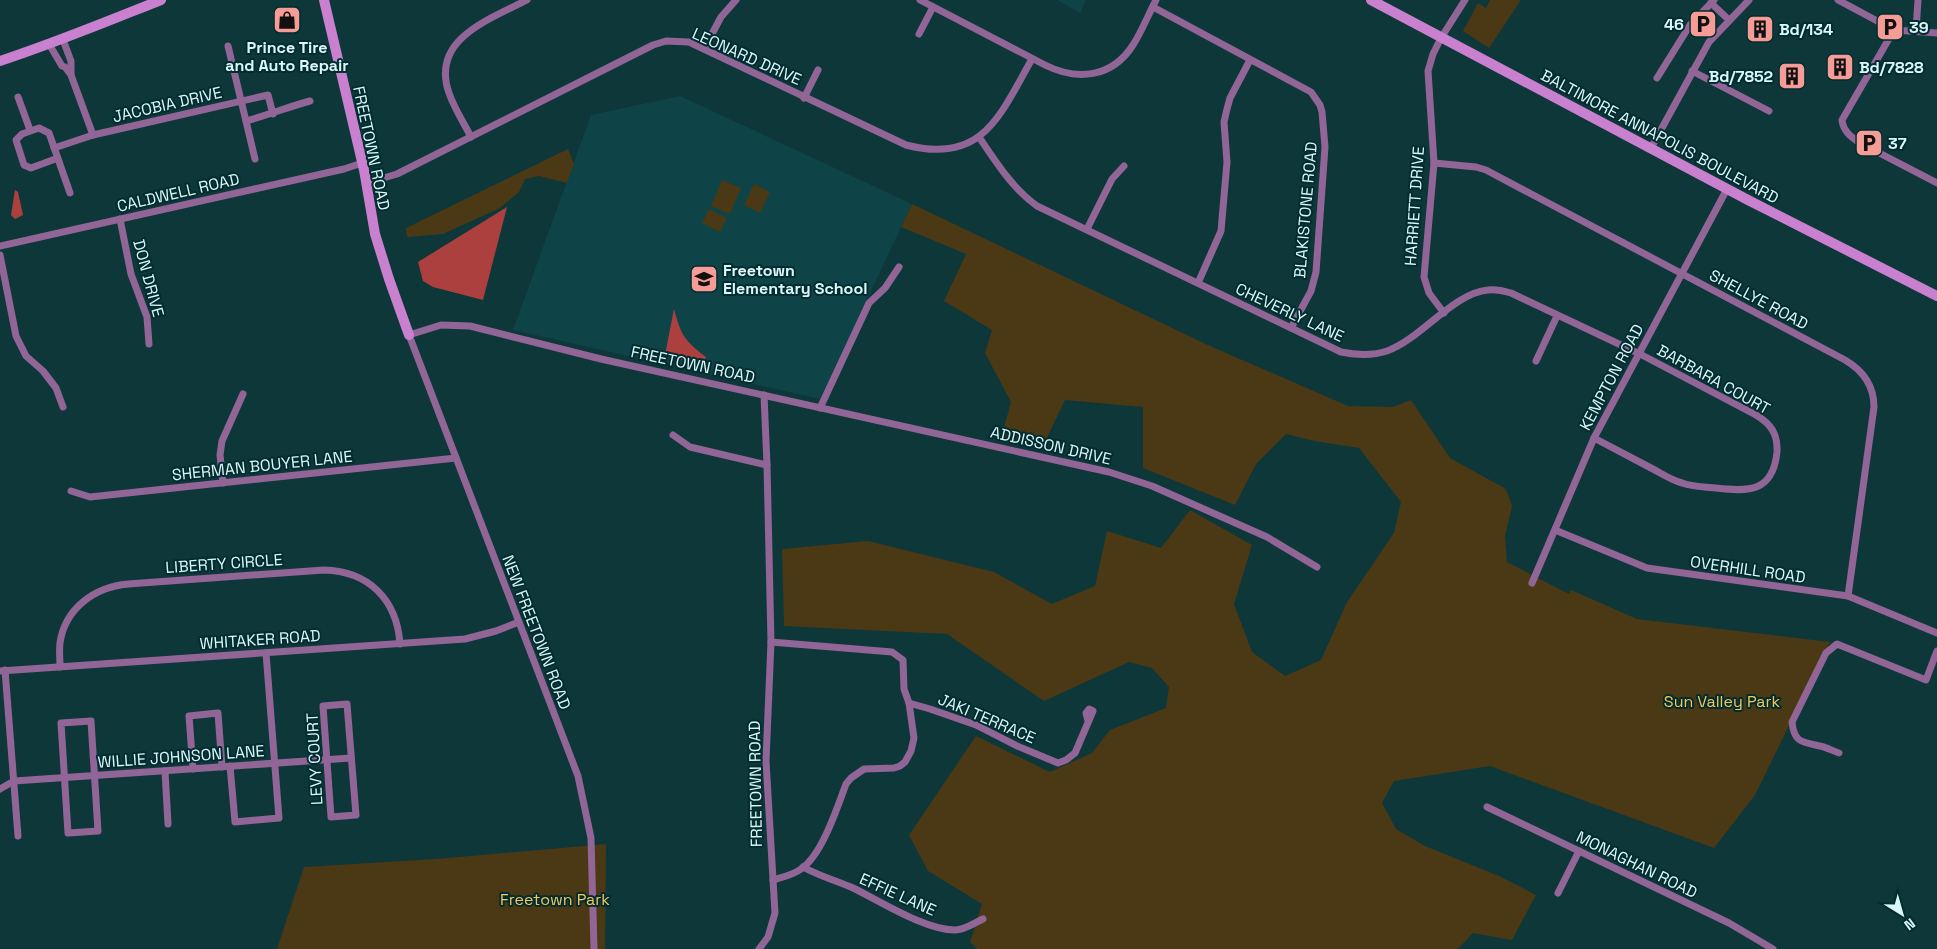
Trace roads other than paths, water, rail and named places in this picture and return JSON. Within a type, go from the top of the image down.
[{"type":"main road","points":[[0,62],[63,40],[162,0]]},
{"type":"main road","name":"FREETOWN ROAD","points":[[324,0],[362,163],[379,246],[409,334]]},
{"type":"main road","name":"BALTIMORE ANNAPOLIS BOULEVARD","points":[[1371,0],[1727,189],[1937,296]]},
{"type":"street","points":[[471,137],[448,92],[446,82],[448,57],[453,47],[472,28],[527,0]]},
{"type":"street","points":[[704,49],[721,17],[736,0]]},
{"type":"street","points":[[920,0],[1056,71],[1073,76],[1095,74],[1113,66],[1125,57],[1154,4]]},
{"type":"street","name":"HARRIETT DRIVE","points":[[1444,313],[1429,293],[1424,277],[1434,163],[1428,71],[1433,54],[1465,0]]},
{"type":"street","points":[[1651,148],[1709,42],[1749,0]]},
{"type":"street","points":[[1838,0],[1894,30],[1937,33]]},
{"type":"street","points":[[1916,31],[1918,0]]},
{"type":"street","points":[[1657,78],[1690,25],[1712,1],[1729,20]]},
{"type":"street","name":"BLAKISTONE ROAD","points":[[1154,4],[1250,60],[1311,92],[1320,105],[1326,158],[1316,272],[1311,291],[1291,328]]},
{"type":"street","points":[[919,34],[933,7]]},
{"type":"street","points":[[1894,30],[1842,120],[1842,125],[1850,136],[1860,143],[1937,183]]},
{"type":"street","points":[[63,40],[71,61],[71,75]]},
{"type":"street","name":"LEONARD DRIVE","points":[[366,183],[397,174],[653,45],[666,42],[689,42],[804,98],[906,145],[921,149],[950,149],[963,146],[979,137],[1003,111],[1032,59]]},
{"type":"street","points":[[50,44],[62,66],[65,66],[71,75],[93,135]]},
{"type":"street","points":[[228,46],[255,159]]},
{"type":"street","points":[[1198,283],[1221,231],[1227,162],[1224,122],[1227,109],[1230,98],[1250,60]]},
{"type":"street","points":[[804,98],[818,70]]},
{"type":"street","points":[[1692,71],[1769,111]]},
{"type":"street","name":"JACOBIA DRIVE","points":[[54,148],[93,135],[268,95],[273,114]]},
{"type":"street","points":[[18,97],[30,130]]},
{"type":"street","points":[[246,121],[310,101]]},
{"type":"street","points":[[58,158],[31,168],[24,165],[16,140],[22,134],[39,128],[49,133],[54,148],[58,158],[70,193]]},
{"type":"street","name":"CHEVERLY LANE","points":[[979,137],[1010,182],[1024,197],[1037,206],[1341,352],[1354,355],[1386,351],[1399,345],[1467,297],[1489,290],[1511,293],[1640,354]]},
{"type":"street","name":"CALDWELL ROAD","points":[[0,246],[336,171],[362,163]]},
{"type":"street","name":"SHELLYE ROAD","points":[[1434,163],[1476,167],[1486,170],[1844,360],[1861,372],[1870,385],[1874,398],[1874,407],[1848,596]]},
{"type":"street","points":[[1087,229],[1112,179],[1124,166]]},
{"type":"street","name":"KEMPTON ROAD","points":[[1532,583],[1594,438],[1727,189]]},
{"type":"street","name":"DON DRIVE","points":[[120,219],[132,279],[147,317],[148,344]]},
{"type":"street","points":[[0,255],[16,336],[26,356],[43,371],[56,388],[64,407]]},
{"type":"street","points":[[820,408],[869,304],[885,288],[898,267]]},
{"type":"street","points":[[1536,361],[1557,316]]},
{"type":"street","name":"FREETOWN ROAD","points":[[409,334],[441,325],[470,326],[601,360],[764,395],[771,642],[766,761],[775,913],[768,937],[759,949]]},
{"type":"street","name":"NEW FREETOWN ROAD","points":[[409,334],[578,776],[591,838],[594,949]]},
{"type":"street","name":"BARBARA COURT","points":[[1594,438],[1683,484],[1740,491],[1749,490],[1762,484],[1772,471],[1777,452],[1776,438],[1774,431],[1765,420],[1640,354]]},
{"type":"street","points":[[223,483],[220,455],[222,441],[242,394]]},
{"type":"street","name":"ADDISSON DRIVE","points":[[764,395],[1109,472],[1152,486],[1267,537],[1317,567]]},
{"type":"street","points":[[673,435],[690,447],[767,465]]},
{"type":"street","name":"SHERMAN BOUYER LANE","points":[[71,491],[90,497],[456,458]]},
{"type":"street","name":"OVERHILL ROAD","points":[[1555,530],[1656,570],[1848,596],[1937,633]]},
{"type":"street","name":"LIBERTY CIRCLE","points":[[60,667],[59,646],[61,636],[70,617],[84,600],[104,588],[128,584],[324,570],[335,570],[353,574],[378,591],[388,601],[395,614],[400,644]]},
{"type":"street","name":"WHITAKER ROAD","points":[[3,670],[465,638],[496,631],[519,622]]},
{"type":"street","points":[[771,642],[866,649],[892,652],[897,655],[903,660],[904,664],[904,688],[909,703],[914,738],[905,762],[894,768],[864,769],[851,778],[846,784],[824,839],[804,868],[773,880]]},
{"type":"street","points":[[1839,753],[1799,740],[1793,733],[1792,722],[1826,653],[1837,644],[1926,680],[1937,652]]},
{"type":"street","points":[[230,766],[235,822],[279,818],[266,653]]},
{"type":"street","points":[[3,670],[4,699],[14,781],[18,836]]},
{"type":"street","name":"JAKI TERRACE","points":[[909,703],[976,725],[1016,746],[1058,762],[1066,760],[1075,753],[1088,721]]},
{"type":"street","name":"LEVY COURT","points":[[347,704],[356,815],[331,817],[327,760],[323,706],[347,704]]},
{"type":"street","points":[[193,769],[189,716],[218,713],[222,767]]},
{"type":"street","points":[[91,721],[98,831],[68,833],[65,778],[62,723],[91,721]]},
{"type":"street","name":"WILLIE JOHNSON LANE","points":[[14,781],[351,758]]},
{"type":"street","points":[[165,771],[168,824]]},
{"type":"street","points":[[0,789],[14,781]]},
{"type":"street","name":"MONAGHAN ROAD","points":[[1487,807],[1729,923],[1771,948]]},
{"type":"street","points":[[1558,893],[1578,851]]},
{"type":"street","name":"EFFIE LANE","points":[[804,868],[853,888],[894,910],[939,928],[958,930],[983,919]]},
{"type":"place","name":"Prince Tire and Auto Repair","points":[[287,20]]},
{"type":"place","name":"46","points":[[1703,24]]},
{"type":"place","name":"39","points":[[1890,27]]},
{"type":"place","name":"Bd/134","points":[[1760,29]]},
{"type":"place","name":"Bd/7828","points":[[1840,67]]},
{"type":"place","name":"Bd/7852","points":[[1792,76]]},
{"type":"place","name":"37","points":[[1869,143]]},
{"type":"place","name":"Freetown Elementary School","points":[[704,279]]},
{"type":"park label","name":"Sun Valley Park","points":[[1722,701]]},
{"type":"park label","name":"Freetown Park","points":[[555,899]]}]
